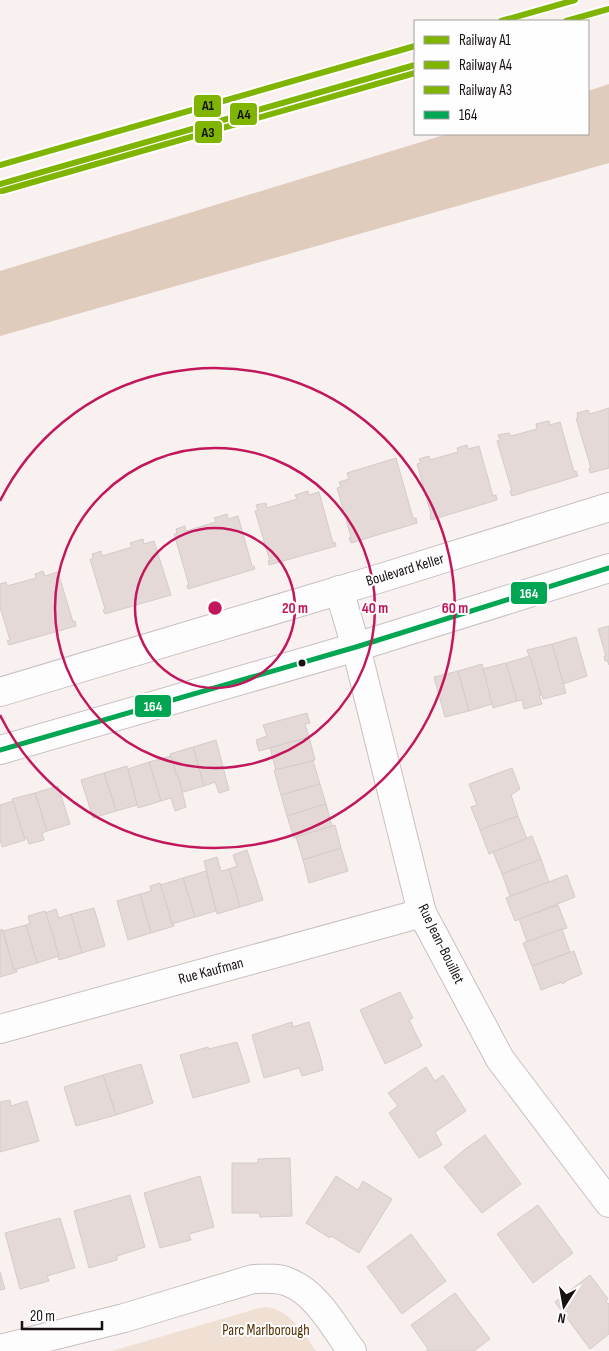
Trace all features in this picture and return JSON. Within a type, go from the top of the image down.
[{"type":"street","name":"Boulevard Keller","points":[[0,692],[609,507]]},
{"type":"street","points":[[0,750],[356,647],[609,568]]},
{"type":"street","name":"Rue Jean-Bouillet","points":[[339,590],[356,647],[422,914],[500,1059],[609,1203]]},
{"type":"street","name":"Rue Kaufman","points":[[0,1029],[422,914]]},
{"type":"street","points":[[0,1349],[124,1318],[253,1279],[271,1278],[288,1282],[304,1292],[317,1304],[352,1351]]},
{"type":"green space","name":"Parc Marlborough","points":[[259,1308],[275,1309],[290,1318],[316,1351],[112,1351]]},
{"type":"shaded area","points":[[609,84],[609,163],[0,336],[0,271],[444,135],[589,135],[589,91]]},
{"type":"building","points":[[609,408],[609,468],[590,473],[589,468],[591,468],[576,418],[578,418],[577,413],[588,410],[590,414]]},
{"type":"building","points":[[549,421],[550,425],[560,422],[574,472],[576,471],[578,476],[512,496],[497,441],[500,440],[498,435],[509,433],[511,436],[537,429],[536,424]]},
{"type":"building","points":[[467,445],[468,449],[479,446],[493,496],[496,495],[497,500],[431,520],[417,464],[421,463],[419,459],[429,456],[430,460],[458,452],[457,448]]},
{"type":"building","points":[[396,458],[413,518],[416,518],[417,523],[351,543],[337,488],[341,487],[339,482],[349,479],[347,473]]},
{"type":"building","points":[[308,491],[309,495],[319,492],[333,543],[335,542],[336,546],[269,565],[268,561],[270,561],[255,511],[258,510],[256,505],[266,503],[267,508],[297,499],[295,495]]},
{"type":"building","points":[[227,514],[228,519],[238,516],[252,566],[255,569],[188,589],[187,585],[189,585],[174,534],[177,534],[176,529],[185,526],[186,531],[216,522],[214,518]]},
{"type":"building","points":[[143,539],[144,544],[154,541],[171,595],[105,614],[90,559],[93,559],[92,554],[101,551],[102,556],[132,547],[130,543]]},
{"type":"building","points":[[43,571],[45,576],[58,572],[73,622],[75,621],[76,626],[9,645],[7,641],[10,640],[0,607],[0,584],[6,582],[7,586],[36,578],[35,574]]},
{"type":"building","points":[[609,626],[609,665],[607,660],[605,661],[604,656],[606,656],[598,629]]},
{"type":"building","points":[[576,637],[587,676],[563,684],[552,644]]},
{"type":"building","points":[[552,644],[566,693],[543,699],[527,650]]},
{"type":"building","points":[[530,656],[542,704],[524,709],[522,700],[517,701],[506,663]]},
{"type":"building","points":[[506,663],[517,701],[493,708],[482,669]]},
{"type":"building","points":[[482,664],[492,704],[469,711],[458,671]]},
{"type":"building","points":[[458,671],[469,711],[445,717],[434,677]]},
{"type":"building","points":[[307,713],[310,723],[305,724],[309,737],[259,751],[256,740],[267,736],[263,725]]},
{"type":"building","points":[[309,737],[315,760],[276,770],[270,748]]},
{"type":"building","points":[[216,740],[229,790],[219,793],[215,782],[204,786],[193,747]]},
{"type":"building","points":[[193,747],[204,786],[183,792],[170,754]]},
{"type":"building","points":[[171,756],[186,807],[175,811],[171,798],[161,801],[149,762]]},
{"type":"building","points":[[313,761],[320,784],[281,795],[274,770]]},
{"type":"building","points":[[149,762],[161,801],[138,808],[128,769]]},
{"type":"building","points":[[127,766],[137,805],[116,811],[104,773]]},
{"type":"building","points":[[512,768],[520,789],[511,795],[518,816],[480,830],[471,807],[477,805],[469,784]]},
{"type":"building","points":[[104,773],[116,811],[93,818],[81,780]]},
{"type":"building","points":[[320,784],[326,804],[287,816],[281,795]]},
{"type":"building","points":[[58,786],[70,824],[47,831],[35,793]]},
{"type":"building","points":[[35,793],[47,831],[42,833],[44,840],[29,844],[26,837],[24,838],[12,799]]},
{"type":"building","points":[[13,801],[25,840],[2,847],[0,839],[0,805]]},
{"type":"building","points":[[326,804],[332,826],[294,838],[287,816]]},
{"type":"building","points":[[518,816],[527,839],[489,854],[480,830]]},
{"type":"building","points":[[335,825],[341,848],[303,860],[296,837]]},
{"type":"building","points":[[532,836],[541,859],[502,874],[493,852]]},
{"type":"building","points":[[341,848],[348,871],[309,883],[303,860]]},
{"type":"building","points":[[247,850],[263,900],[240,907],[229,869],[237,866],[233,855]]},
{"type":"building","points":[[217,857],[221,871],[229,869],[240,907],[217,914],[204,861]]},
{"type":"building","points":[[541,859],[549,882],[510,896],[502,874]]},
{"type":"building","points":[[206,871],[216,911],[195,917],[183,878]]},
{"type":"building","points":[[567,875],[575,897],[515,921],[506,898]]},
{"type":"building","points":[[183,878],[195,917],[172,924],[160,885]]},
{"type":"building","points":[[160,883],[174,926],[151,933],[140,894],[151,891],[150,886]]},
{"type":"building","points":[[140,894],[151,933],[128,940],[117,901]]},
{"type":"building","points":[[558,905],[567,928],[527,942],[519,919]]},
{"type":"building","points":[[94,908],[105,946],[82,953],[71,914]]},
{"type":"building","points":[[56,909],[59,918],[71,914],[82,953],[59,960],[55,940],[45,913]]},
{"type":"building","points":[[45,911],[59,956],[37,963],[26,925],[30,923],[28,916]]},
{"type":"building","points":[[26,925],[37,963],[14,970],[3,931]]},
{"type":"building","points":[[2,929],[14,970],[16,969],[17,972],[0,977],[0,930]]},
{"type":"building","points":[[562,929],[570,952],[532,966],[523,943]]},
{"type":"building","points":[[574,951],[582,974],[562,984],[562,982],[541,990],[532,966]]},
{"type":"building","points":[[400,992],[413,1018],[409,1020],[422,1046],[385,1064],[360,1010]]},
{"type":"building","points":[[292,1022],[293,1027],[309,1022],[323,1070],[302,1076],[299,1068],[264,1078],[252,1035]]},
{"type":"building","points":[[237,1042],[250,1082],[193,1098],[180,1055],[208,1047],[209,1049]]},
{"type":"building","points":[[141,1064],[153,1103],[116,1115],[103,1075]]},
{"type":"building","points":[[426,1067],[435,1081],[443,1075],[466,1111],[435,1132],[442,1145],[419,1158],[389,1113],[398,1106],[388,1093]]},
{"type":"building","points":[[103,1075],[116,1115],[76,1126],[64,1087]]},
{"type":"building","points":[[10,1100],[11,1106],[27,1101],[39,1141],[0,1152],[0,1102]]},
{"type":"building","points":[[485,1135],[521,1184],[482,1213],[444,1167]]},
{"type":"building","points":[[290,1158],[292,1216],[260,1217],[259,1213],[232,1213],[232,1163],[258,1163],[258,1159]]},
{"type":"building","points":[[200,1176],[214,1227],[189,1234],[191,1240],[160,1248],[144,1193]]},
{"type":"building","points":[[336,1176],[358,1190],[363,1181],[392,1199],[359,1253],[306,1223]]},
{"type":"building","points":[[130,1195],[145,1247],[117,1256],[117,1260],[89,1268],[74,1211]]},
{"type":"building","points":[[538,1205],[573,1253],[533,1283],[497,1234]]},
{"type":"building","points":[[60,1218],[75,1268],[47,1276],[49,1281],[20,1289],[5,1233]]},
{"type":"building","points":[[411,1234],[446,1281],[402,1314],[367,1267]]},
{"type":"building","points":[[0,1272],[5,1289],[0,1290]]},
{"type":"building","points":[[590,1275],[608,1299],[606,1301],[609,1304],[609,1334],[590,1349],[555,1302]]},
{"type":"building","points":[[455,1293],[490,1339],[474,1351],[426,1351],[428,1349],[411,1325]]},
{"type":"rail line","name":"A1","points":[[505,20],[575,0]]},
{"type":"rail line","name":"A4","points":[[570,20],[609,9]]},
{"type":"rail line","name":"A1","points":[[0,165],[414,46]]},
{"type":"rail line","name":"A4","points":[[0,184],[414,65]]},
{"type":"rail line","name":"A3","points":[[2,191],[414,73]]},
{"type":"transit line","name":"164","points":[[0,750],[356,647],[609,568]]}]
